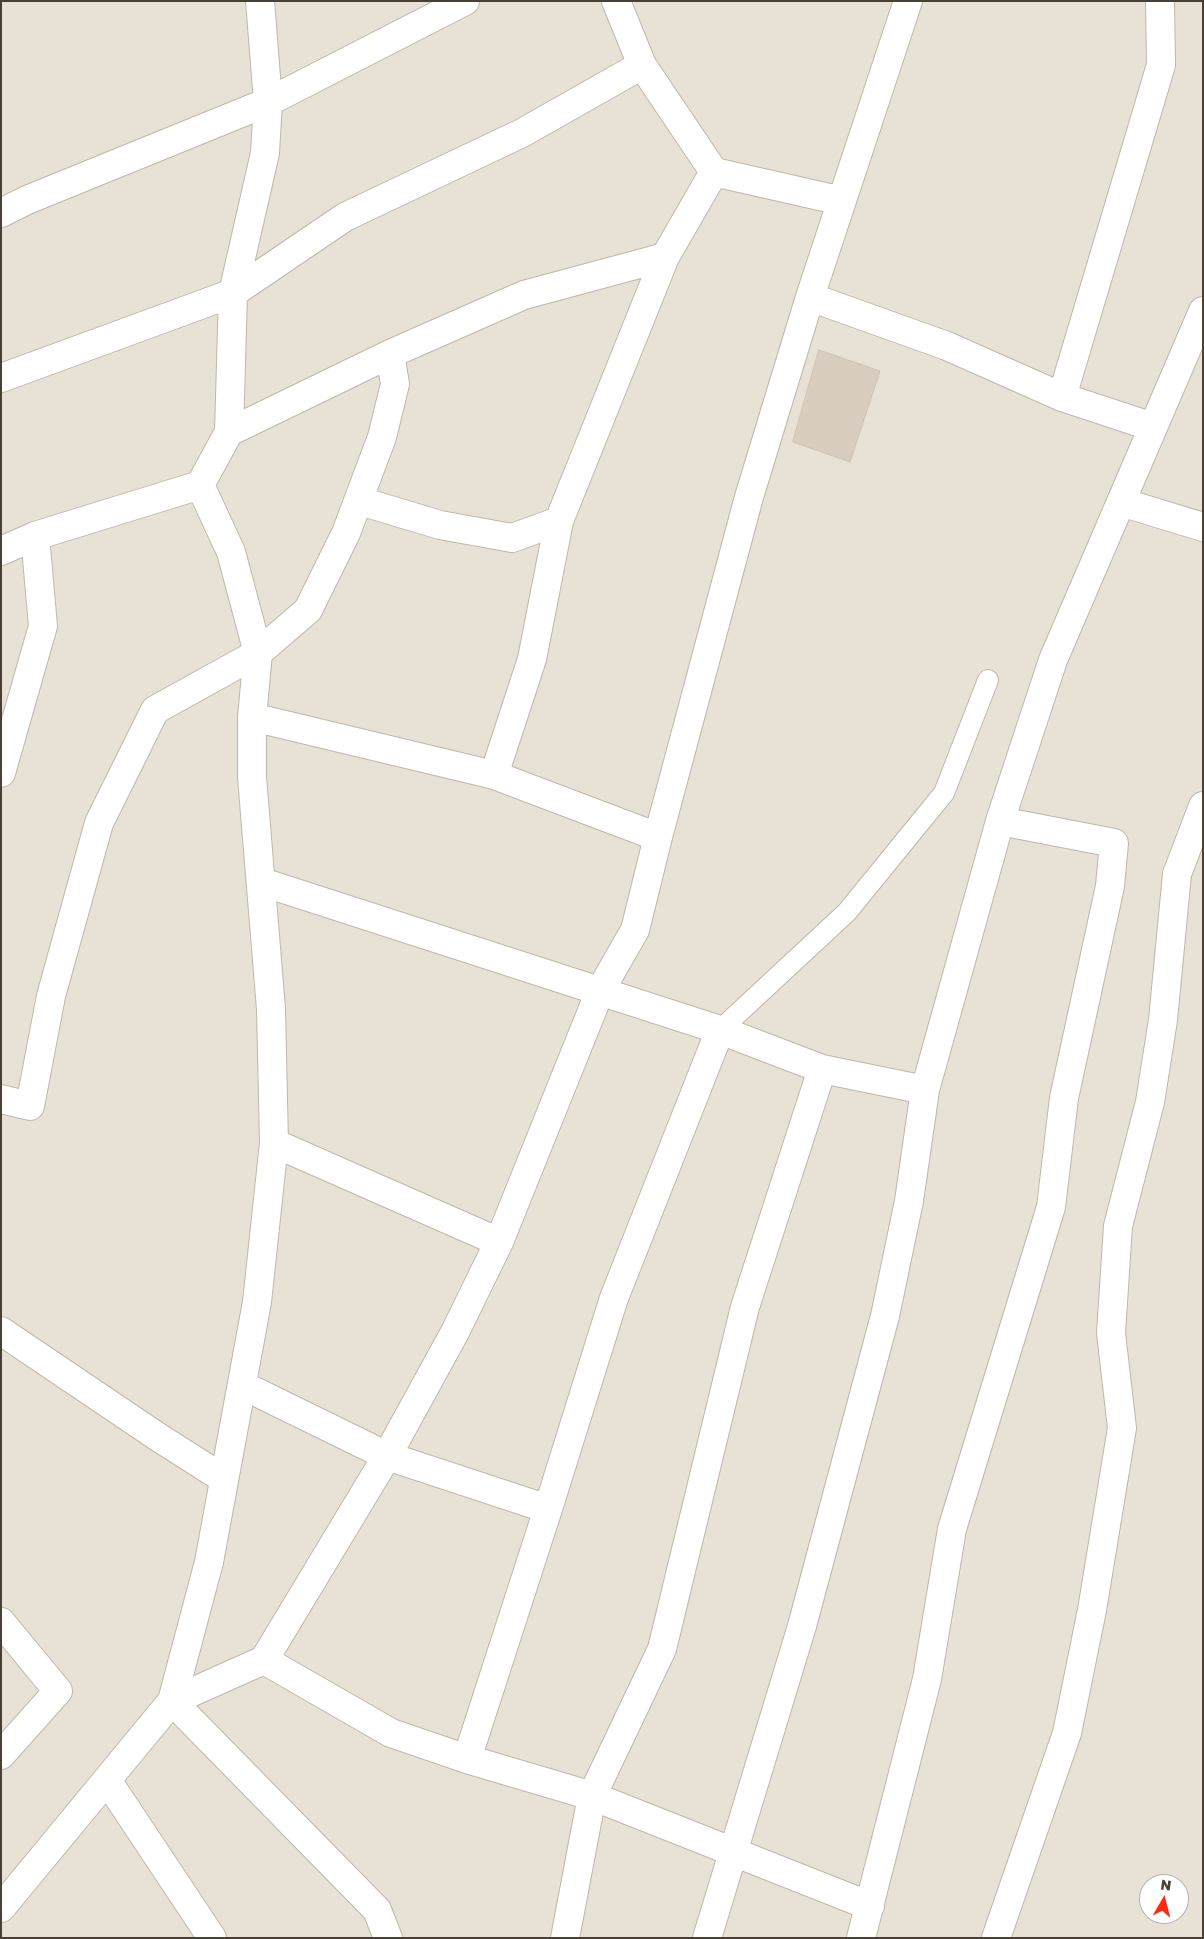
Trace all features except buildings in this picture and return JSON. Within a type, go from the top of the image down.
[{"type":"street","points":[[1,551],[35,536],[200,485],[229,432],[233,293],[265,154],[268,102],[260,1]]},
{"type":"street","points":[[1,213],[27,200],[268,102],[464,1]]},
{"type":"street","points":[[616,1],[642,65],[714,172],[842,201]]},
{"type":"street","points":[[172,1701],[264,1660],[386,1456],[455,1332],[499,1242],[600,991],[635,930],[749,497],[810,297],[908,1]]},
{"type":"street","points":[[1062,397],[1160,65],[1160,1]]},
{"type":"street","points":[[1,378],[233,293],[345,217],[522,133],[642,65]]},
{"type":"street","points":[[494,775],[532,659],[559,521],[665,257],[714,172]]},
{"type":"street","points":[[229,432],[390,354],[524,295],[665,257]]},
{"type":"street","points":[[810,297],[947,346],[1062,397],[1154,427]]},
{"type":"street","points":[[707,1938],[732,1850],[802,1626],[885,1316],[909,1201],[925,1090],[1000,821],[1053,660],[1203,311]]},
{"type":"street","points":[[1,1099],[30,1106],[51,996],[98,823],[155,710],[258,653],[308,610],[360,501],[382,437],[395,384],[390,354]]},
{"type":"street","points":[[1,1908],[172,1701],[209,1562],[257,1302],[274,1143],[271,1009],[252,777],[252,717],[258,653],[231,552],[200,485]]},
{"type":"street","points":[[360,501],[440,525],[512,538],[559,521]]},
{"type":"street","points":[[1122,502],[1203,527]]},
{"type":"street","points":[[1,772],[43,626],[35,536]]},
{"type":"street","points":[[252,717],[494,775],[658,837]]},
{"type":"street","points":[[996,1938],[1067,1734],[1092,1610],[1122,1428],[1111,1332],[1118,1226],[1153,1084],[1163,1020],[1178,874],[1203,806]]},
{"type":"street","points":[[861,1938],[927,1679],[952,1529],[1050,1207],[1064,1098],[1110,886],[1114,843],[1000,821]]},
{"type":"street","points":[[262,882],[720,1030],[822,1069],[925,1090]]},
{"type":"street","points":[[467,1759],[614,1298],[720,1030]]},
{"type":"street","points":[[565,1938],[592,1796],[662,1649],[746,1307],[822,1069]]},
{"type":"street","points":[[274,1143],[499,1242]]},
{"type":"street","points":[[1,1331],[158,1437],[224,1479]]},
{"type":"street","points":[[242,1385],[386,1456],[548,1509]]},
{"type":"street","points":[[1,1622],[58,1690],[1,1755]]},
{"type":"street","points":[[264,1660],[391,1733],[467,1759],[592,1796],[870,1906]]},
{"type":"street","points":[[172,1701],[377,1910],[388,1938]]},
{"type":"street","points":[[107,1780],[212,1938]]},
{"type":"lane","points":[[720,1030],[847,912],[944,793],[988,680]]},
{"type":"shaded area","points":[[1,1],[1203,1],[1203,1938],[1,1938]]}]
